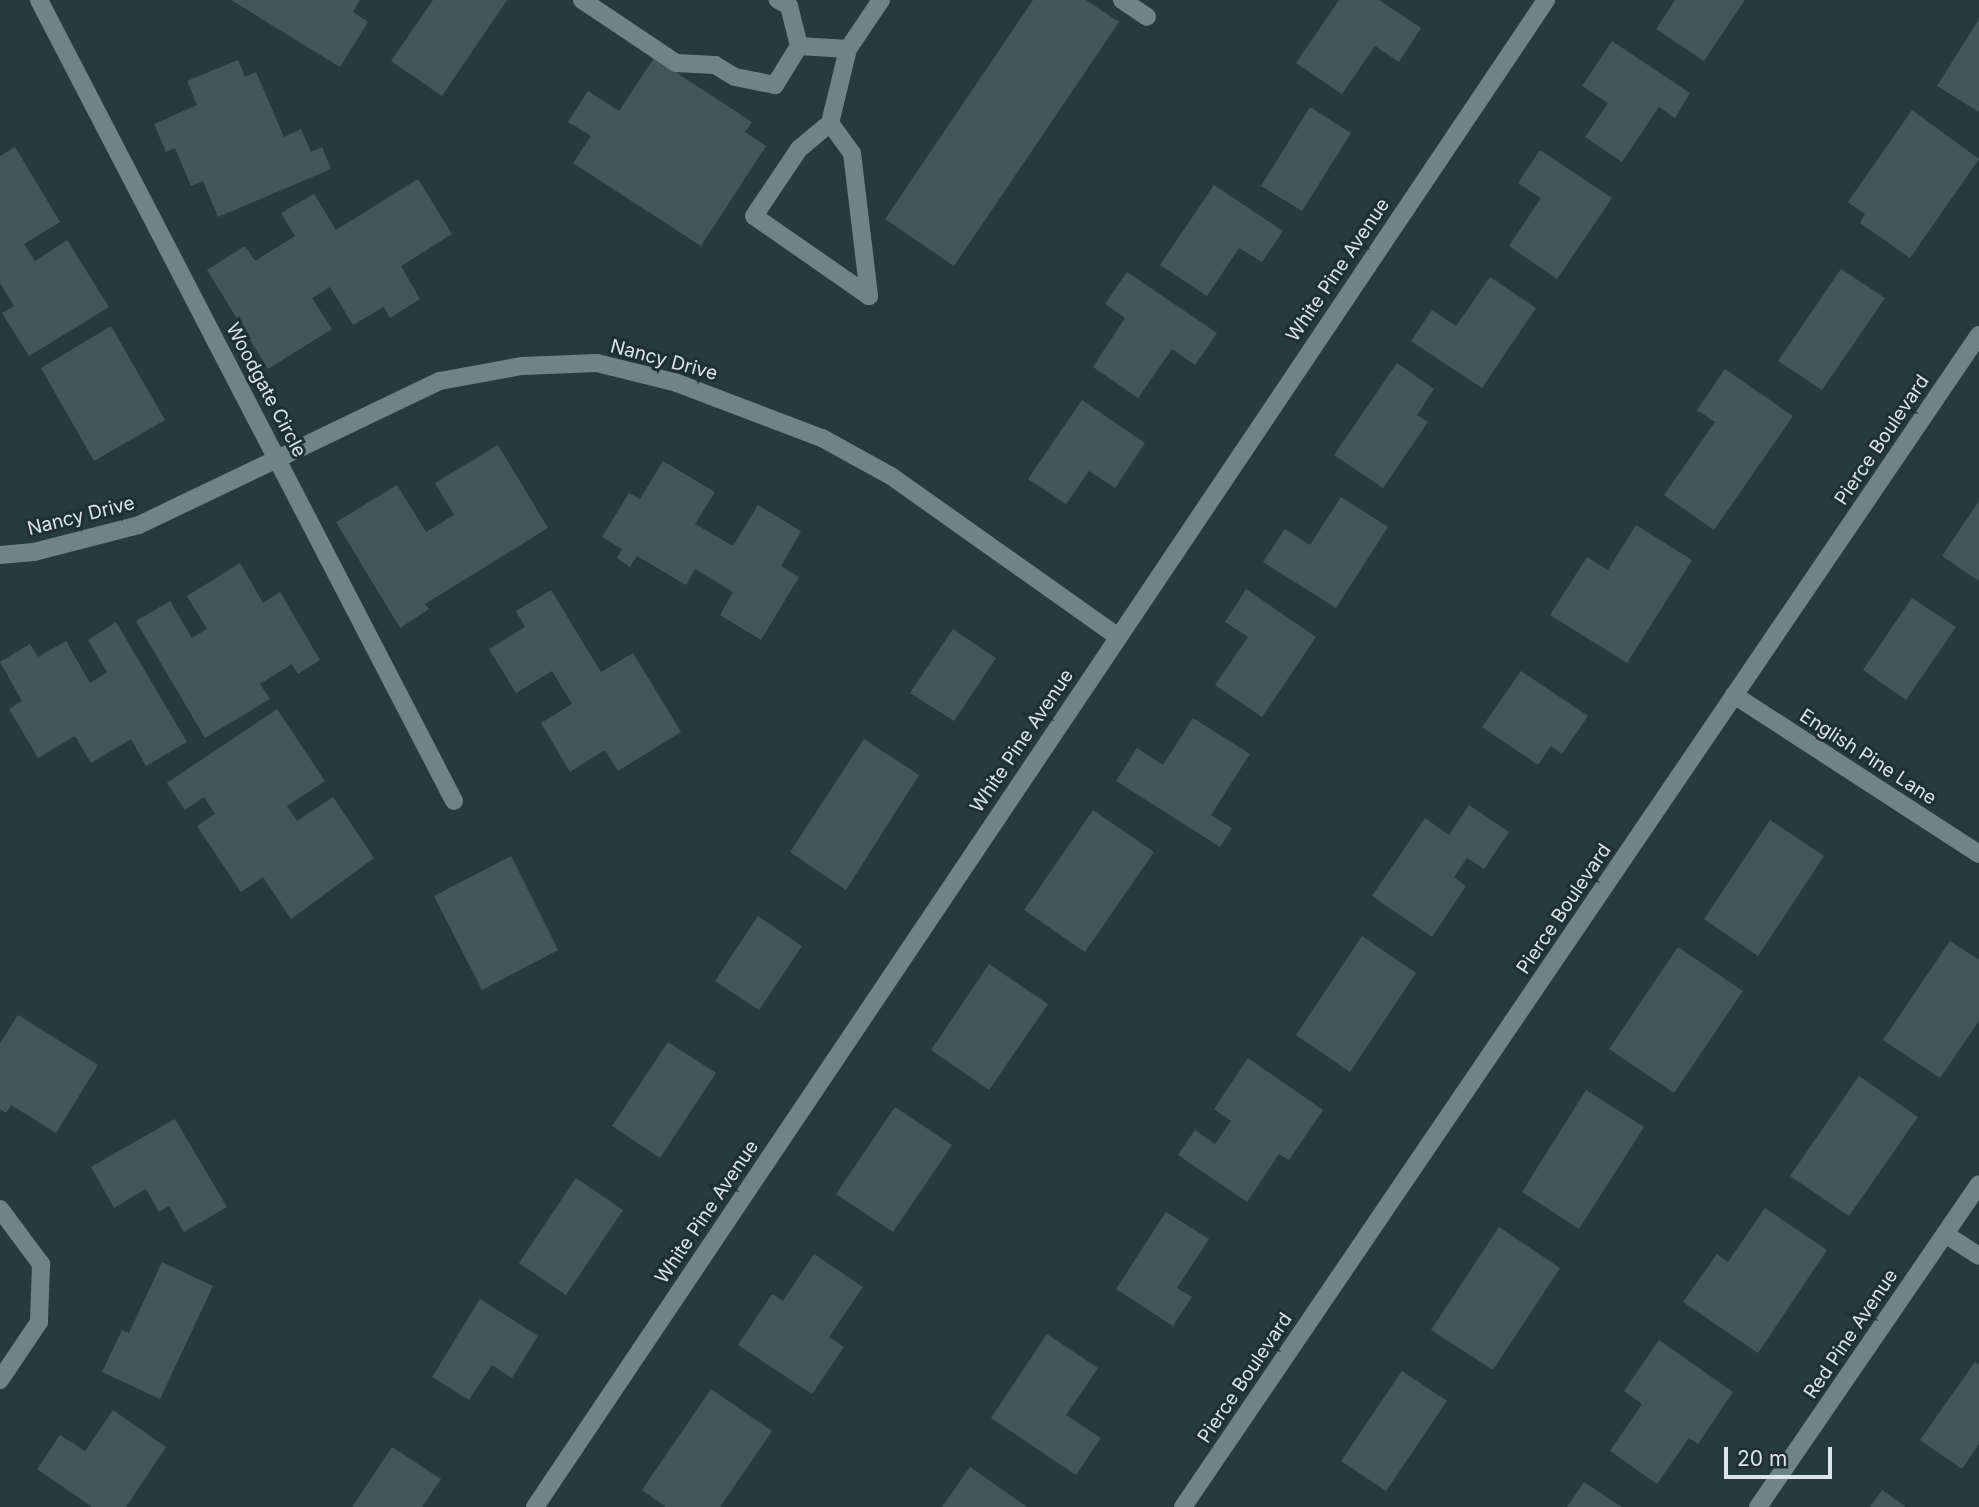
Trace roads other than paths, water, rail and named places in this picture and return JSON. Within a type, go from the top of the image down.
[{"type":"street","name":"Woodgate Circle","points":[[39,0],[454,801]]},
{"type":"street","points":[[582,0],[676,63],[715,65],[735,77],[775,85],[799,46],[789,6],[778,0]]},
{"type":"street","points":[[830,123],[852,153],[869,296],[754,216],[799,149],[830,123],[848,49],[881,0]]},
{"type":"street","points":[[1122,0],[1147,16]]},
{"type":"street","name":"White Pine Avenue","points":[[535,1507],[1546,0]]},
{"type":"street","points":[[799,46],[848,49]]},
{"type":"street","name":"Pierce Boulevard","points":[[1183,1507],[1979,335]]},
{"type":"street","name":"Nancy Drive","points":[[0,555],[34,551],[139,525],[277,456],[440,381],[522,366],[597,363],[677,383],[822,438],[891,476],[1117,636]]},
{"type":"street","name":"English Pine Lane","points":[[1734,695],[1979,854]]},
{"type":"street","name":"Red Pine Avenue","points":[[1758,1507],[1979,1184]]},
{"type":"street","points":[[0,1209],[41,1264],[39,1321],[0,1380]]},
{"type":"street","points":[[1945,1234],[1979,1256]]}]
